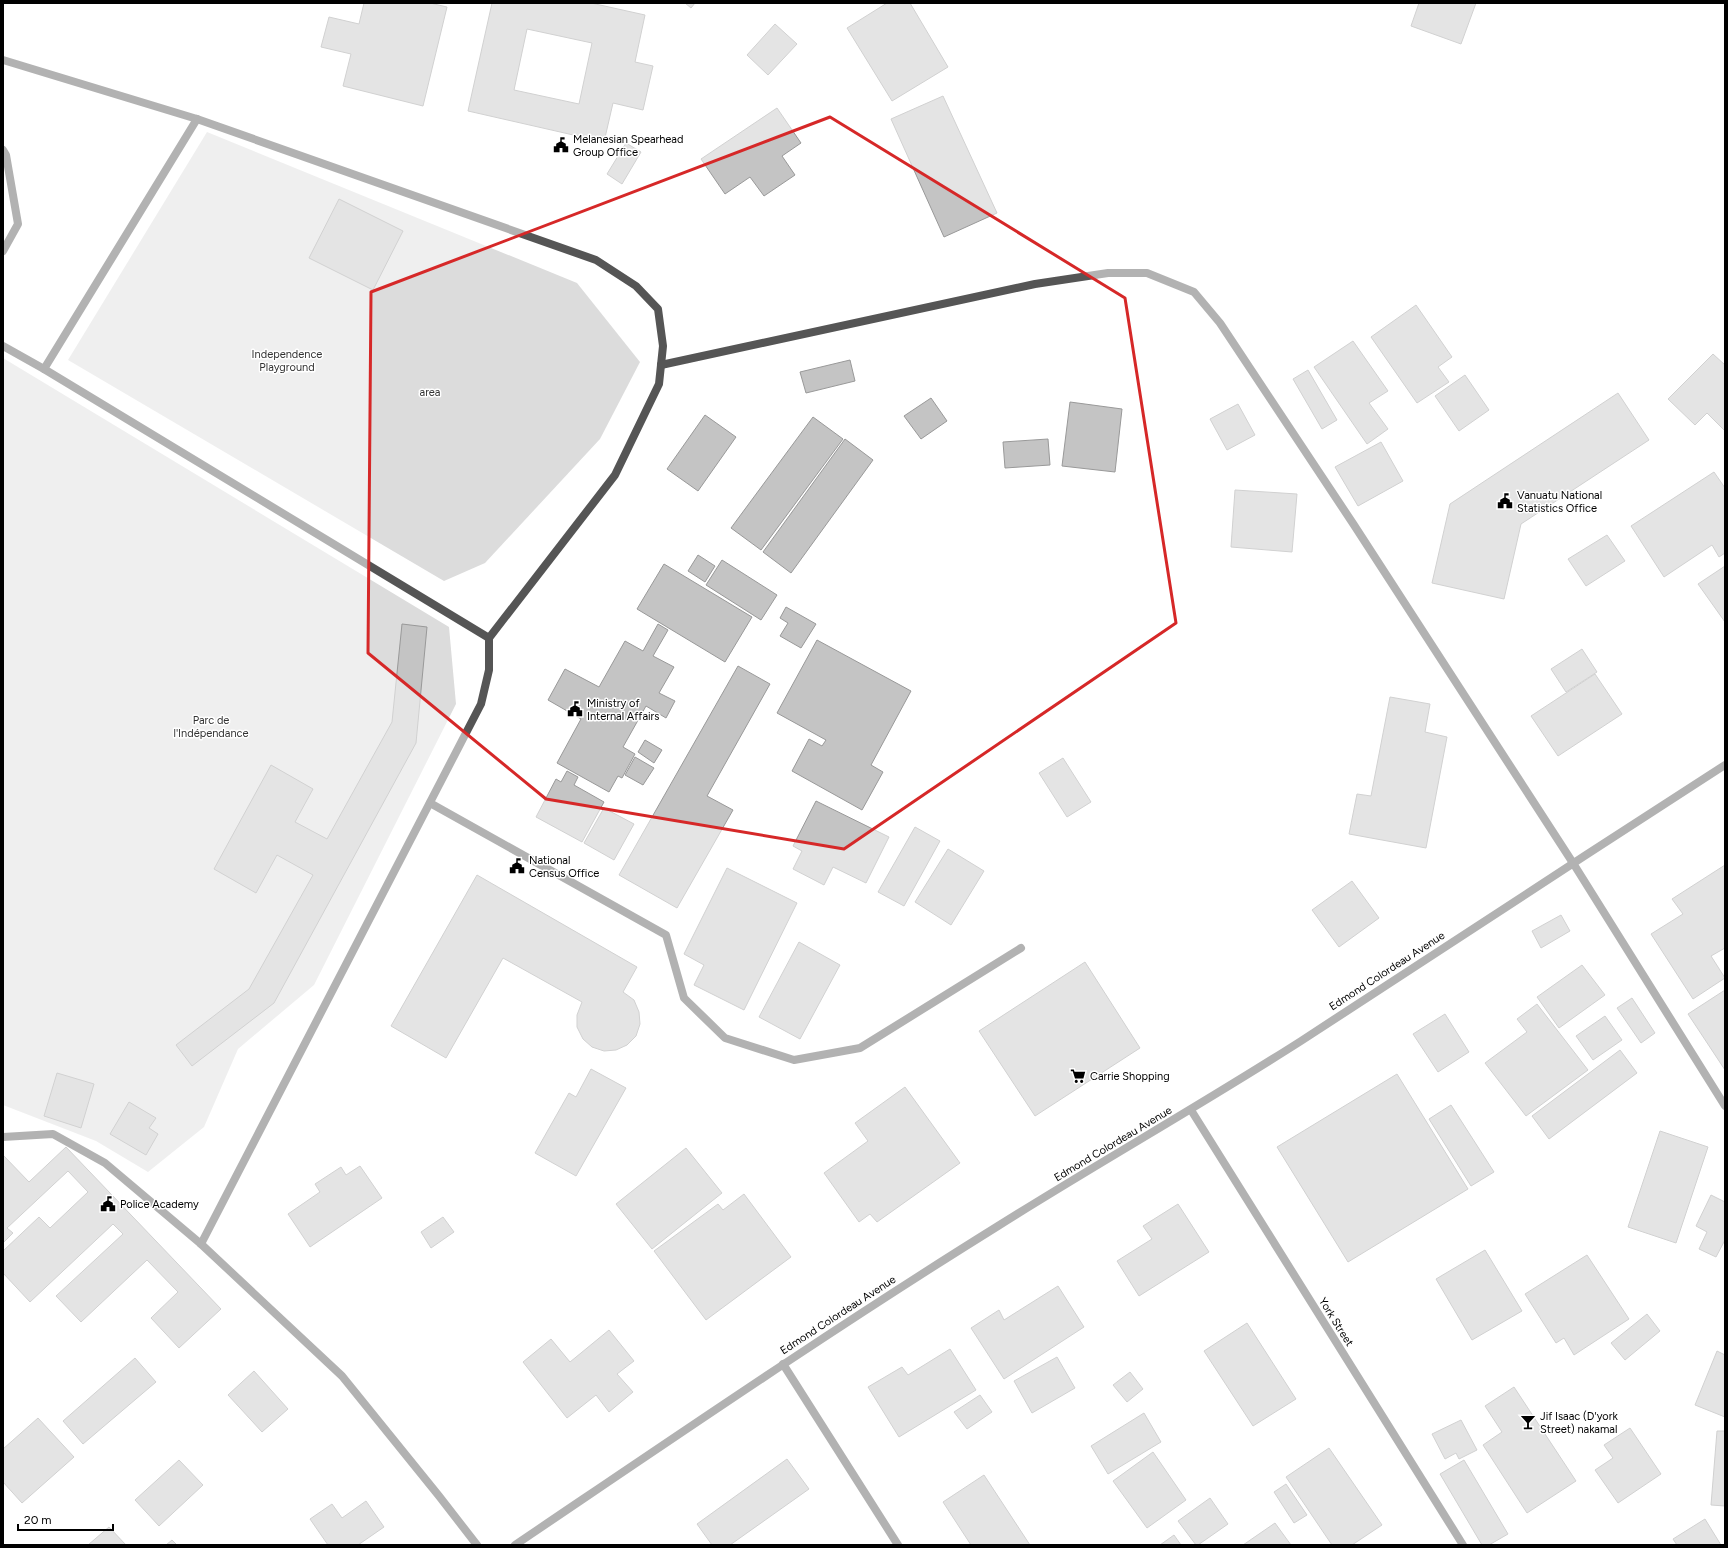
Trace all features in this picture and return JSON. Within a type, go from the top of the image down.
[{"type":"street","points":[[3,60],[197,119],[596,260],[636,286],[658,309],[663,346],[659,384],[615,475],[489,638],[489,670],[481,704],[201,1244]]},
{"type":"street","points":[[44,369],[197,119]]},
{"type":"street","points":[[3,150],[6,155],[18,224],[3,251]]},
{"type":"street","points":[[661,365],[1027,286],[1108,273],[1147,273],[1194,292],[1224,330],[1354,525],[1573,863],[1725,1106]]},
{"type":"street","points":[[3,346],[44,369],[489,638]]},
{"type":"street","name":"Edmond Colordeau Avenue","points":[[516,1545],[783,1364],[999,1225],[1191,1110],[1300,1042],[1725,765]]},
{"type":"street","points":[[430,803],[666,935],[684,998],[709,1023],[725,1038],[794,1060],[860,1048],[1020,948]]},
{"type":"street","name":"York Street","points":[[1191,1110],[1463,1545]]},
{"type":"street","points":[[3,1137],[53,1134],[105,1163],[201,1244],[342,1376],[477,1545]]},
{"type":"street","points":[[783,1364],[898,1545]]},
{"type":"highlighted area","points":[[830,117],[1125,298],[1176,623],[844,849],[546,799],[368,653],[371,292]]},
{"type":"green space","name":"area","points":[[207,132],[577,283],[640,362],[600,439],[485,563],[444,581],[68,360]]},
{"type":"green space","name":"Parc de l'Indépendance","points":[[3,358],[449,627],[456,704],[314,985],[238,1049],[204,1127],[148,1172],[96,1141],[3,1105]]},
{"type":"building","points":[[364,3],[430,3],[447,7],[423,106],[343,86],[351,54],[321,47],[329,17],[359,24]]},
{"type":"building","points":[[492,3],[591,3],[645,15],[635,62],[653,66],[643,110],[613,103],[604,142],[468,111]],"holes":[[[527,29],[592,43],[579,104],[514,90]]]},
{"type":"building","points":[[685,3],[695,3],[691,8]]},
{"type":"building","points":[[887,3],[910,3],[948,67],[892,101],[847,28]]},
{"type":"building","points":[[1419,3],[1476,3],[1461,44],[1411,26]]},
{"type":"building","points":[[775,24],[797,44],[768,75],[747,55]]},
{"type":"building","points":[[943,96],[997,213],[944,237],[891,119]]},
{"type":"building","points":[[777,108],[801,143],[782,156],[795,175],[764,196],[750,177],[725,194],[701,159]]},
{"type":"building","points":[[626,143],[641,152],[622,184],[607,174]]},
{"type":"building","points":[[339,199],[403,231],[373,290],[309,258]]},
{"type":"building","points":[[1416,305],[1452,357],[1438,367],[1449,382],[1417,403],[1371,337]]},
{"type":"building","points":[[1353,341],[1388,391],[1369,403],[1388,429],[1367,444],[1314,367]]},
{"type":"building","points":[[1713,354],[1725,365],[1725,431],[1707,413],[1695,425],[1668,399]]},
{"type":"building","points":[[850,360],[855,381],[806,393],[800,372]]},
{"type":"building","points":[[1308,370],[1337,420],[1322,429],[1293,379]]},
{"type":"building","points":[[1465,375],[1489,410],[1459,431],[1435,396]]},
{"type":"building","points":[[1618,393],[1649,440],[1521,524],[1504,599],[1432,583],[1450,504]]},
{"type":"building","points":[[931,398],[947,421],[921,439],[904,416]]},
{"type":"building","points":[[1070,402],[1122,409],[1115,472],[1062,466]]},
{"type":"building","points":[[1238,404],[1255,435],[1227,450],[1210,419]]},
{"type":"building","points":[[705,415],[736,437],[698,491],[667,469]]},
{"type":"building","points":[[813,417],[843,439],[761,550],[731,528]]},
{"type":"building","points":[[845,439],[873,460],[791,573],[763,552]]},
{"type":"building","points":[[1048,439],[1050,465],[1005,468],[1003,442]]},
{"type":"building","points":[[1381,442],[1403,481],[1358,506],[1335,467]]},
{"type":"building","points":[[1714,472],[1725,488],[1725,553],[1719,557],[1712,545],[1664,577],[1631,526]]},
{"type":"building","points":[[1235,490],[1297,494],[1292,552],[1231,547]]},
{"type":"building","points":[[1607,535],[1625,561],[1586,586],[1568,559]]},
{"type":"building","points":[[698,555],[715,566],[705,582],[688,571]]},
{"type":"building","points":[[722,560],[777,595],[761,620],[706,585]]},
{"type":"building","points":[[664,564],[752,617],[725,662],[637,609]]},
{"type":"building","points":[[1725,566],[1725,622],[1698,584]]},
{"type":"building","points":[[786,607],[816,624],[801,648],[780,636],[788,623],[780,618]]},
{"type":"building","points":[[402,624],[427,627],[416,743],[274,1003],[192,1066],[176,1045],[249,989],[313,875],[277,855],[256,893],[214,869],[271,765],[313,789],[295,822],[327,839],[392,722]]},
{"type":"building","points":[[658,624],[668,630],[653,656],[674,667],[659,693],[675,701],[666,718],[646,706],[623,747],[635,754],[622,778],[618,776],[609,792],[557,763],[581,719],[548,700],[565,669],[599,687],[625,641],[643,651]]},
{"type":"building","points":[[817,640],[911,691],[871,765],[883,772],[862,810],[792,771],[809,739],[822,746],[826,740],[777,713]]},
{"type":"building","points":[[1582,649],[1597,672],[1566,692],[1551,669]]},
{"type":"building","points":[[738,666],[770,684],[707,796],[733,810],[677,908],[619,875]]},
{"type":"building","points":[[1595,674],[1622,714],[1558,756],[1531,716]]},
{"type":"building","points":[[1390,697],[1430,704],[1425,732],[1447,737],[1426,848],[1349,834],[1357,794],[1371,796]]},
{"type":"building","points":[[645,740],[662,750],[654,763],[638,752]]},
{"type":"building","points":[[635,757],[654,768],[643,785],[625,775]]},
{"type":"building","points":[[1063,758],[1091,802],[1067,817],[1039,773]]},
{"type":"building","points":[[567,771],[578,777],[574,785],[604,802],[582,842],[536,817],[556,779],[561,782]]},
{"type":"building","points":[[816,801],[889,837],[866,883],[833,867],[824,885],[793,869],[802,851],[793,846]]},
{"type":"building","points":[[604,808],[634,824],[614,860],[584,843]]},
{"type":"building","points":[[915,827],[940,841],[904,906],[878,892]]},
{"type":"building","points":[[948,849],[984,871],[951,925],[915,902]]},
{"type":"building","points":[[1725,865],[1725,948],[1711,956],[1725,978],[1693,999],[1651,934],[1683,914],[1672,899]]},
{"type":"building","points":[[727,868],[797,903],[744,1010],[694,985],[704,965],[684,954]]},
{"type":"building","points":[[477,875],[637,967],[623,992],[634,1000],[639,1012],[640,1024],[636,1036],[627,1045],[616,1050],[604,1051],[592,1047],[583,1039],[577,1027],[577,1015],[582,1002],[503,958],[446,1058],[391,1026]]},
{"type":"building","points":[[1352,881],[1379,918],[1339,947],[1312,910]]},
{"type":"building","points":[[1561,915],[1570,931],[1541,948],[1532,931]]},
{"type":"building","points":[[799,942],[840,965],[800,1039],[759,1017]]},
{"type":"building","points":[[1085,962],[1140,1048],[1035,1116],[979,1031]]},
{"type":"building","points":[[1582,965],[1605,995],[1559,1028],[1537,997]]},
{"type":"building","points":[[1725,990],[1725,1070],[1688,1014]]},
{"type":"building","points":[[1632,998],[1655,1033],[1641,1043],[1617,1008]]},
{"type":"building","points":[[1537,1004],[1588,1070],[1526,1116],[1485,1063],[1527,1032],[1517,1019]]},
{"type":"building","points":[[1445,1014],[1469,1052],[1438,1072],[1413,1034]]},
{"type":"building","points":[[1605,1016],[1622,1040],[1593,1060],[1576,1036]]},
{"type":"building","points":[[1620,1050],[1637,1073],[1549,1139],[1532,1116]]},
{"type":"building","points":[[591,1069],[626,1088],[576,1176],[535,1153],[569,1093],[576,1097]]},
{"type":"building","points":[[57,1073],[94,1084],[81,1128],[44,1116]]},
{"type":"building","points":[[1397,1074],[1468,1189],[1348,1262],[1277,1147]]},
{"type":"building","points":[[905,1087],[960,1163],[877,1222],[870,1214],[859,1222],[824,1173],[868,1141],[855,1123]]},
{"type":"building","points":[[129,1102],[156,1118],[149,1128],[158,1134],[146,1155],[110,1134]]},
{"type":"building","points":[[1451,1105],[1494,1172],[1471,1186],[1429,1119]]},
{"type":"building","points":[[1660,1131],[1708,1147],[1676,1243],[1628,1227]]},
{"type":"building","points":[[66,1147],[221,1309],[179,1348],[151,1318],[178,1292],[147,1260],[81,1322],[56,1296],[123,1234],[113,1224],[30,1302],[3,1273],[3,1251],[39,1217],[50,1228],[88,1192],[68,1171],[7,1228],[13,1233],[3,1243],[3,1155],[29,1182]]},
{"type":"building","points":[[686,1148],[722,1193],[652,1249],[616,1204]]},
{"type":"building","points":[[360,1166],[382,1198],[310,1247],[288,1214],[320,1192],[315,1184],[341,1167],[346,1175]]},
{"type":"building","points":[[744,1194],[791,1257],[706,1320],[654,1251],[718,1204],[723,1210]]},
{"type":"building","points":[[1711,1195],[1725,1202],[1725,1240],[1716,1257],[1699,1249],[1707,1232],[1696,1226]]},
{"type":"building","points":[[1178,1204],[1209,1252],[1139,1296],[1117,1261],[1152,1239],[1143,1226]]},
{"type":"building","points":[[443,1217],[454,1232],[431,1248],[421,1232]]},
{"type":"building","points":[[1485,1250],[1522,1311],[1472,1340],[1436,1279]]},
{"type":"building","points":[[1587,1255],[1629,1319],[1574,1355],[1564,1338],[1556,1343],[1525,1294]]},
{"type":"building","points":[[1058,1286],[1084,1327],[1004,1379],[971,1328],[999,1310],[1004,1320]]},
{"type":"building","points":[[1647,1314],[1660,1331],[1625,1360],[1611,1343]]},
{"type":"building","points":[[1247,1323],[1296,1399],[1253,1426],[1204,1351]]},
{"type":"building","points":[[609,1330],[634,1361],[617,1374],[633,1392],[609,1412],[596,1395],[567,1418],[523,1362],[551,1339],[570,1362]]},
{"type":"building","points":[[950,1349],[976,1390],[899,1437],[868,1387],[902,1367],[908,1375]]},
{"type":"building","points":[[1717,1351],[1725,1355],[1725,1417],[1695,1405]]},
{"type":"building","points":[[1057,1357],[1075,1388],[1032,1413],[1014,1381]]},
{"type":"building","points":[[135,1358],[156,1382],[83,1444],[63,1421]]},
{"type":"building","points":[[254,1371],[288,1409],[262,1432],[228,1395]]},
{"type":"building","points":[[1130,1372],[1143,1389],[1127,1402],[1113,1385]]},
{"type":"building","points":[[1514,1387],[1576,1481],[1527,1513],[1483,1445],[1502,1432],[1485,1406]]},
{"type":"building","points":[[980,1395],[992,1412],[967,1429],[954,1412]]},
{"type":"building","points":[[1144,1413],[1161,1442],[1108,1474],[1091,1446]]},
{"type":"building","points":[[38,1418],[74,1457],[22,1503],[3,1482],[3,1449]]},
{"type":"building","points":[[1461,1420],[1477,1450],[1459,1459],[1456,1453],[1445,1459],[1432,1434]]},
{"type":"building","points":[[1630,1428],[1661,1474],[1618,1503],[1595,1470],[1613,1458],[1604,1445]]},
{"type":"building","points":[[1717,1431],[1725,1431],[1725,1506],[1711,1505]]},
{"type":"building","points":[[1329,1448],[1382,1525],[1352,1545],[1332,1545],[1286,1477]]},
{"type":"building","points":[[1153,1452],[1186,1500],[1147,1528],[1113,1481]]},
{"type":"building","points":[[787,1459],[809,1489],[730,1545],[712,1545],[697,1524]]},
{"type":"building","points":[[179,1460],[203,1485],[159,1526],[135,1500]]},
{"type":"building","points":[[1464,1460],[1508,1534],[1489,1545],[1482,1545],[1440,1474]]},
{"type":"building","points":[[984,1475],[1030,1545],[971,1545],[943,1502]]},
{"type":"building","points":[[1286,1484],[1307,1515],[1294,1523],[1274,1492]]},
{"type":"building","points":[[1210,1498],[1228,1524],[1196,1545],[1178,1521]]},
{"type":"building","points":[[366,1501],[384,1527],[358,1545],[328,1545],[310,1519],[332,1504],[342,1518]]},
{"type":"building","points":[[1705,1519],[1721,1545],[1677,1545],[1673,1539]]},
{"type":"building","points":[[1275,1523],[1291,1545],[1243,1545]]},
{"type":"building","points":[[109,1527],[126,1545],[88,1545]]},
{"type":"building","points":[[1174,1535],[1181,1545],[1160,1545]]},
{"type":"building","points":[[172,1540],[177,1545],[166,1545]]},
{"type":"place","name":"Melanesian Spearhead Group Office","points":[[561,145]]},
{"type":"place","name":"Vanuatu National Statistics Office","points":[[1505,501]]},
{"type":"place","name":"Ministry of Internal Affairs","points":[[575,709]]},
{"type":"place","name":"National Census Office","points":[[517,866]]},
{"type":"place","name":"Carrie Shopping","points":[[1078,1076]]},
{"type":"place","name":"Police Academy","points":[[108,1204]]},
{"type":"place","name":"Jif Isaac (D'york Street) nakamal","points":[[1528,1422]]},
{"type":"park label","name":"Independence Playground","points":[[287,360]]}]
